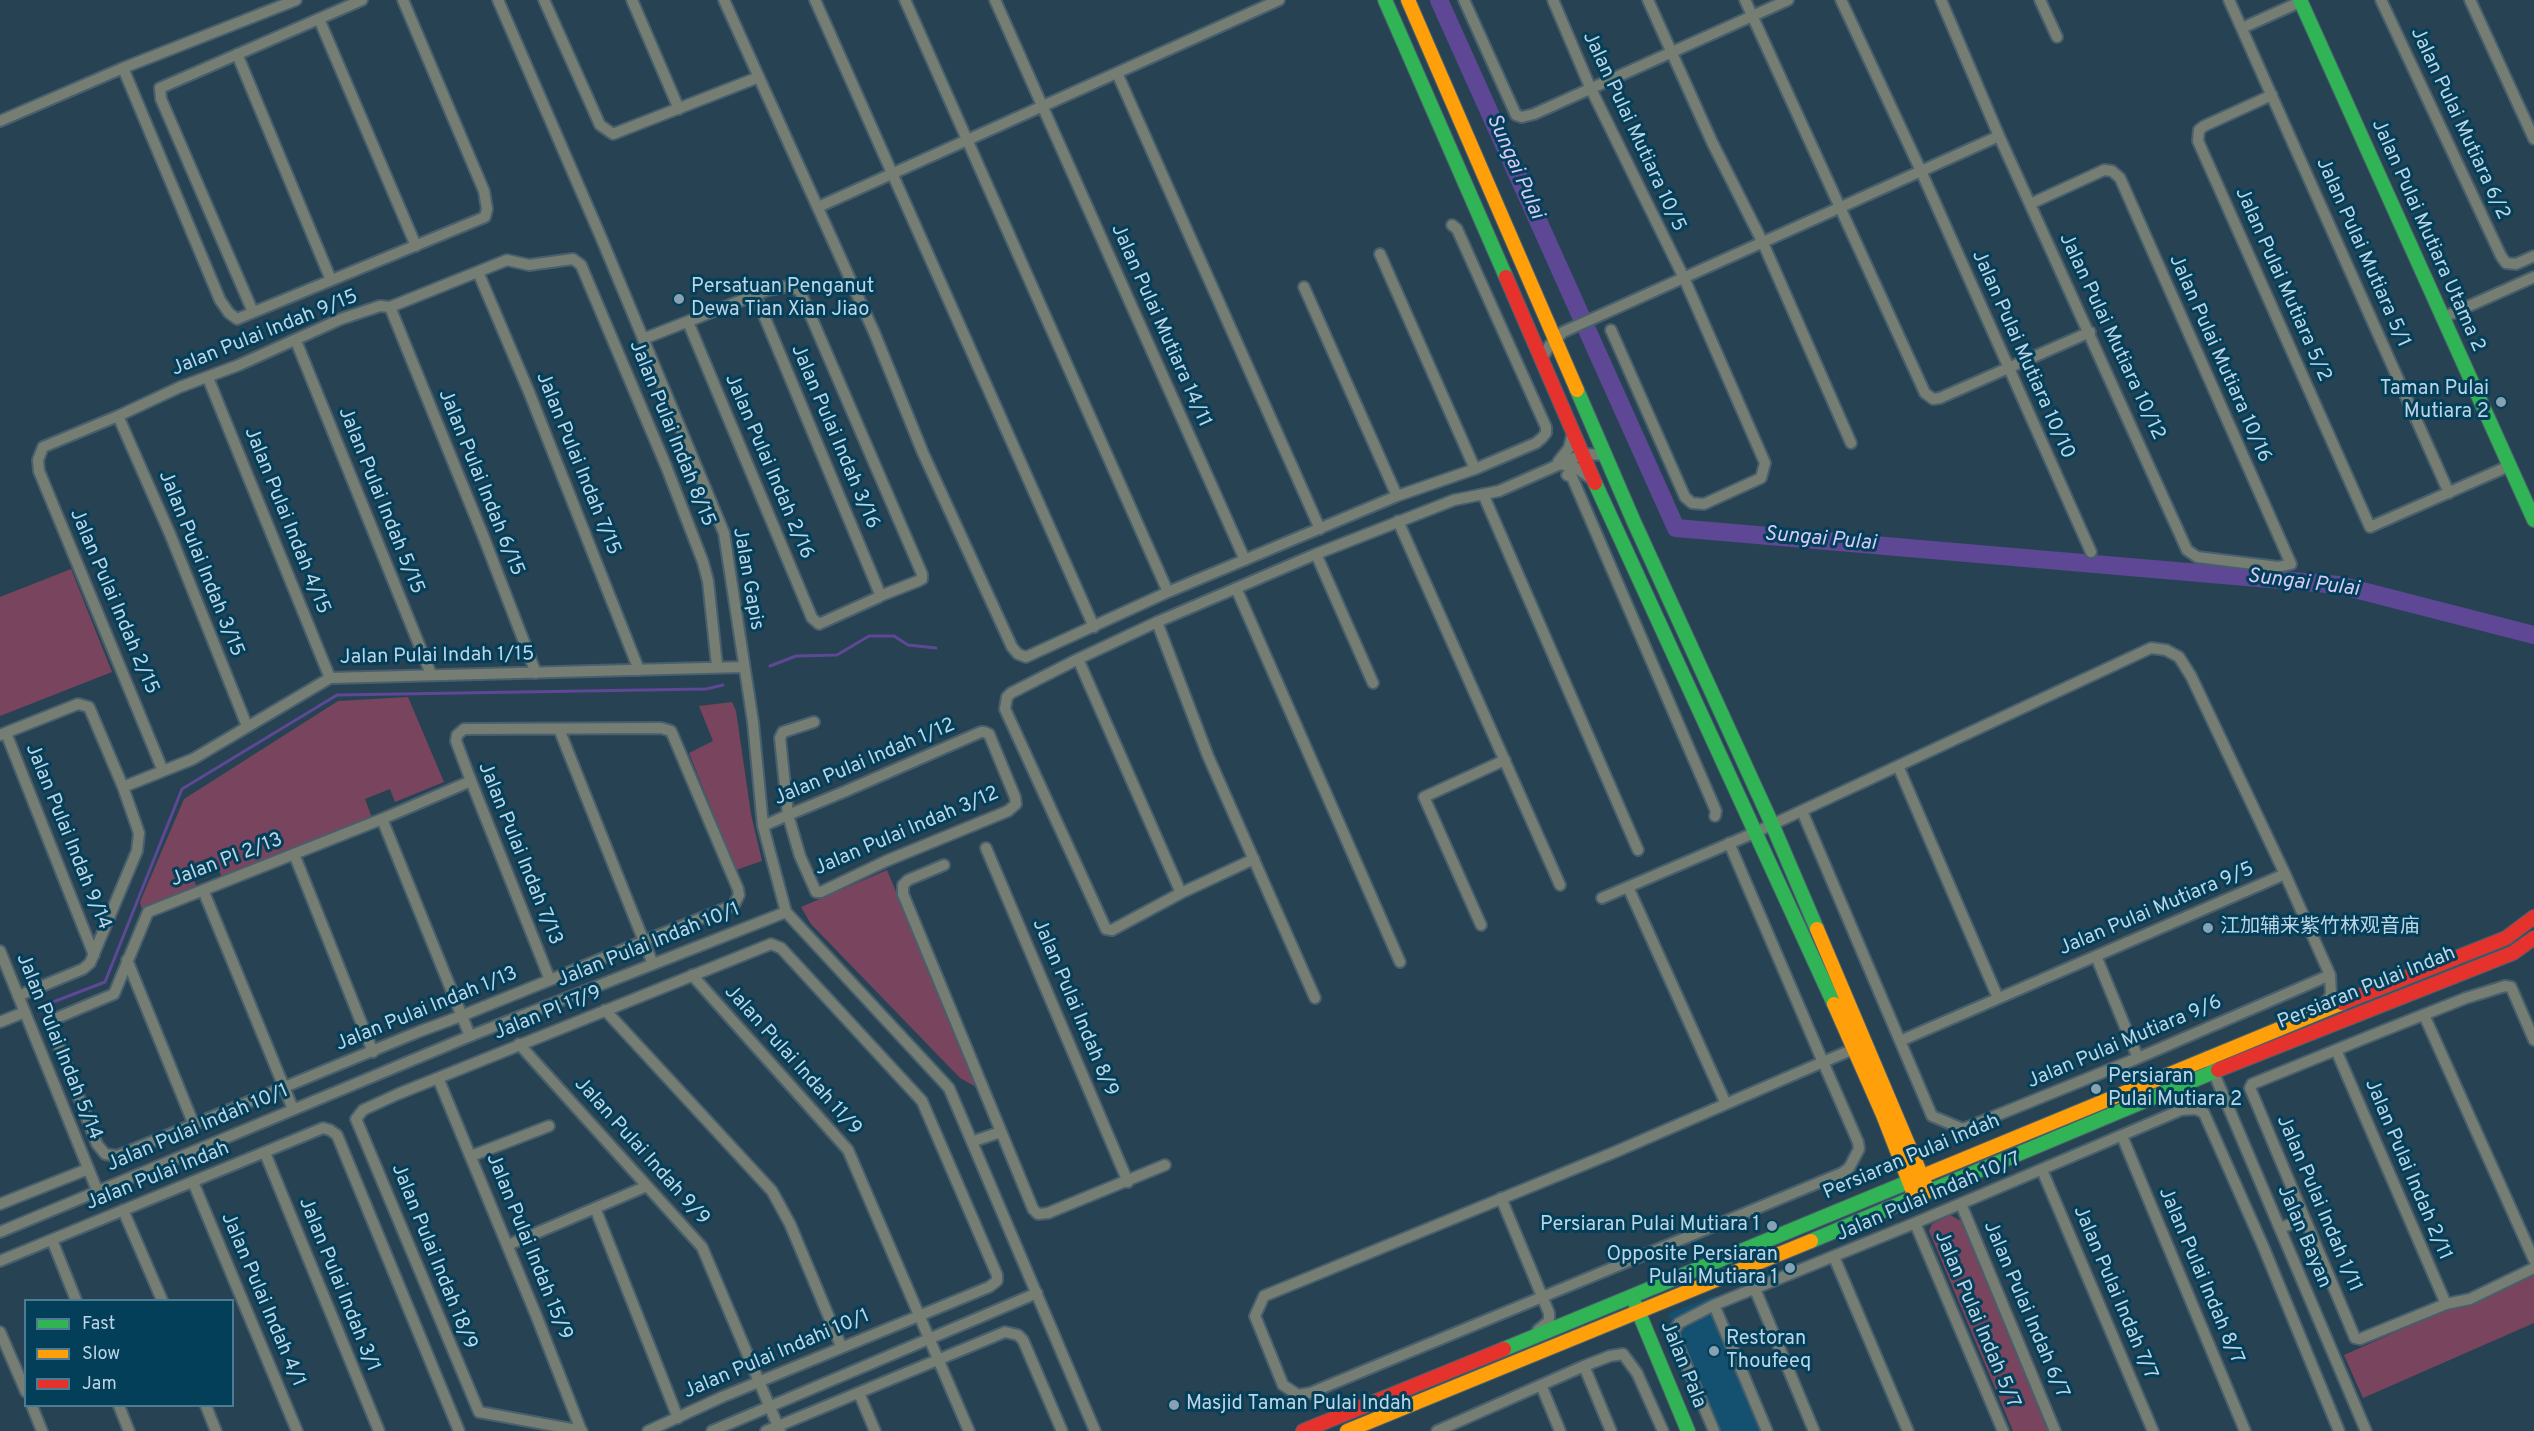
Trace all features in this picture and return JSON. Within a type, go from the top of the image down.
[{"type":"street","points":[[0,121],[123,68],[296,0]]},
{"type":"street","points":[[253,312],[159,93],[163,84],[362,0]]},
{"type":"street","points":[[123,68],[220,300],[229,313],[237,319],[485,217],[487,209],[484,191],[403,0]]},
{"type":"street","name":"Jalan Gapis","points":[[498,0],[600,235],[724,534],[753,723],[763,826],[786,912]]},
{"type":"street","points":[[544,0],[600,125],[607,132],[613,134],[759,77]]},
{"type":"street","points":[[632,0],[680,109]]},
{"type":"street","points":[[724,0],[874,332],[924,453],[1012,647],[1018,654],[1030,657],[1168,592],[1397,496],[1475,469],[1536,443],[1546,433],[1546,427],[1457,230],[1452,225]]},
{"type":"street","points":[[815,0],[1094,627]]},
{"type":"street","points":[[904,0],[1168,592]]},
{"type":"street","name":"Jalan Pulai Mutiara 14/11","points":[[995,0],[1245,560]]},
{"type":"street","points":[[818,207],[1279,0]]},
{"type":"street","points":[[1385,0],[1594,481],[1922,1194]]},
{"type":"street","points":[[1407,0],[1559,336],[1604,455],[1772,824],[1906,1158]]},
{"type":"street","points":[[1464,0],[1516,115],[1522,117],[1534,114],[1788,0]]},
{"type":"street","name":"Jalan Pulai Mutiara 10/5","points":[[1553,0],[1590,87],[1684,278],[1765,463],[1761,478],[1704,504],[1692,503],[1685,497],[1611,330]]},
{"type":"street","points":[[1648,0],[1712,142],[1763,243],[1851,443]]},
{"type":"street","points":[[1745,0],[1925,393],[1933,399],[1940,399],[2090,332]]},
{"type":"street","name":"Jalan Pulai Mutiara 10/10","points":[[1841,0],[1921,171],[2091,552]]},
{"type":"street","name":"Jalan Pulai Mutiara 10/12","points":[[1941,0],[1999,136],[2191,554]]},
{"type":"street","points":[[2040,0],[2057,37]]},
{"type":"street","name":"Jalan Pulai Mutiara 5/1","points":[[2229,0],[2449,493]]},
{"type":"street","name":"Jalan Pulai Mutiara 6/2","points":[[2381,0],[2501,256],[2506,263],[2516,264],[2534,256]]},
{"type":"street","points":[[2470,0],[2534,139]]},
{"type":"street","points":[[2242,28],[2300,1]]},
{"type":"street","name":"Jalan Pulai Mutiara Utama 2","points":[[2300,1],[2534,520]]},
{"type":"street","points":[[318,19],[416,246]]},
{"type":"street","points":[[237,54],[331,280]]},
{"type":"street","points":[[1117,73],[1320,529]]},
{"type":"street","name":"Jalan Pulai Mutiara 5/2","points":[[2272,95],[2204,126],[2199,130],[2198,141],[2370,527],[2449,493]]},
{"type":"street","points":[[1542,359],[1559,336],[1618,307],[1999,136]]},
{"type":"street","name":"Jalan Pulai Mutiara 10/16","points":[[2030,204],[2104,170],[2112,171],[2120,178],[2291,564],[2278,567],[2197,557],[2191,554]]},
{"type":"street","points":[[1380,254],[1475,469]]},
{"type":"street","name":"Jalan Pulai Indah 9/15","points":[[43,447],[341,320],[380,306],[390,307],[507,260],[529,265],[573,259]]},
{"type":"street","name":"Jalan Pulai Indah 8/15","points":[[573,259],[581,265],[621,358],[703,562],[708,581],[717,666]]},
{"type":"street","name":"Jalan Pulai Indah 7/15","points":[[478,272],[529,392],[639,670]]},
{"type":"street","points":[[2442,318],[2534,277]]},
{"type":"street","points":[[643,339],[755,294],[789,286],[800,291],[922,574],[922,579],[880,595]]},
{"type":"street","points":[[1304,288],[1397,496]]},
{"type":"street","name":"Jalan Pulai Indah 3/16","points":[[755,294],[880,595]]},
{"type":"street","name":"Jalan Pulai Indah 6/15","points":[[390,307],[536,673]]},
{"type":"street","name":"Jalan Pulai Indah 2/16","points":[[688,322],[812,618],[819,624],[880,595]]},
{"type":"street","name":"Jalan Pulai Indah 5/15","points":[[296,341],[431,674]]},
{"type":"street","name":"Jalan Pulai Indah 4/15","points":[[208,378],[330,678]]},
{"type":"street","name":"Jalan Pulai Indah 3/15","points":[[118,416],[170,534],[248,726]]},
{"type":"street","points":[[1556,464],[1569,448],[1573,432]]},
{"type":"street","name":"Jalan Pulai Indah 2/15","points":[[43,447],[38,460],[39,471],[163,771]]},
{"type":"street","points":[[1254,859],[1181,893],[1112,930],[1106,929],[1005,709],[1007,697],[1078,659],[1157,622],[1316,554],[1455,500],[1499,491],[1583,454],[1604,455]]},
{"type":"street","points":[[1556,464],[1575,467],[1594,481]]},
{"type":"street","points":[[2449,493],[2509,466]]},
{"type":"street","points":[[1567,475],[1572,477],[1716,811],[1715,816]]},
{"type":"street","points":[[1483,494],[1638,850]]},
{"type":"street","points":[[1398,521],[1560,885]]},
{"type":"street","points":[[1316,554],[1373,682]]},
{"type":"street","points":[[1236,588],[1400,962]]},
{"type":"street","points":[[1157,622],[1208,756],[1315,998]]},
{"type":"street","points":[[1602,898],[1754,833],[2151,648],[2166,650],[2179,657],[2191,676],[2285,874]]},
{"type":"street","points":[[1078,659],[1181,893]]},
{"type":"street","name":"Jalan Pulai Indah 1/15","points":[[123,787],[194,759],[330,678],[743,667]]},
{"type":"street","points":[[3,734],[78,704],[89,707],[123,787],[139,833],[139,842],[94,955],[83,969],[18,996]]},
{"type":"street","points":[[788,815],[780,736],[783,732],[814,722]]},
{"type":"street","name":"Jalan Pulai Indah 1/13","points":[[117,1156],[734,905],[739,895],[738,889],[671,731],[661,728],[559,729]]},
{"type":"street","name":"Jalan Pulai Indah 7/13","points":[[550,980],[471,781],[456,741],[456,735],[464,729],[559,729]]},
{"type":"street","points":[[559,729],[653,964]]},
{"type":"street","name":"Jalan Pulai Indah 1/12","points":[[763,826],[981,732],[989,734],[1016,797],[1016,804]]},
{"type":"street","name":"Jalan Pulai Indah 9/14","points":[[3,734],[94,955]]},
{"type":"street","points":[[1481,925],[1424,797],[1505,760]]},
{"type":"street","points":[[1898,766],[1998,998]]},
{"type":"street","name":"Jalan PI 2/13","points":[[117,1156],[105,1154],[97,1144],[52,1028],[53,1018],[114,993],[148,912],[471,781]]},
{"type":"street","name":"Jalan Pulai Indah 3/12","points":[[788,815],[812,888],[816,892],[821,892],[886,861],[1008,811],[1016,804]]},
{"type":"street","points":[[1802,811],[1900,1041]]},
{"type":"street","points":[[382,819],[470,1036]]},
{"type":"street","points":[[1729,843],[1823,1062],[1858,1145],[1859,1149],[1849,1168],[1842,1173],[1310,1393],[1298,1395],[1283,1384],[1256,1316],[1264,1296],[1501,1198],[1725,1104],[1823,1062],[1854,1049]]},
{"type":"street","name":"Jalan Pulai Indah 8/9","points":[[986,848],[1128,1182]]},
{"type":"street","points":[[294,854],[373,1052]]},
{"type":"street","points":[[944,865],[908,880],[903,885],[903,894],[1030,1203],[1038,1214],[1048,1214],[1165,1165]]},
{"type":"street","name":"Jalan Pulai Mutiara 9/5","points":[[1900,1041],[2285,874],[2330,975]]},
{"type":"street","points":[[1628,887],[1725,1104]]},
{"type":"street","points":[[203,890],[293,1109]]},
{"type":"street","points":[[786,912],[949,1088],[974,1142],[1095,1431]]},
{"type":"street","name":"Jalan Pulai Indah 10/1","points":[[0,1232],[470,1036],[786,912]]},
{"type":"street","name":"Persiaran Pulai Indah","points":[[1303,1431],[1632,1297],[2207,1057],[2506,938],[2534,917]]},
{"type":"street","name":"Persiaran Pulai Indah","points":[[1347,1431],[1692,1291],[2214,1071],[2513,953],[2534,938]]},
{"type":"street","name":"Jalan PI 17/9","points":[[363,1110],[764,945],[771,944],[781,948]]},
{"type":"street","name":"Jalan Pulai Indahi 10/1","points":[[648,1431],[841,1346],[989,1287],[997,1281],[997,1275],[922,1101],[781,948]]},
{"type":"street","name":"Jalan Pulai Indah 5/14","points":[[0,951],[97,1190]]},
{"type":"street","points":[[2096,956],[2138,1058]]},
{"type":"street","points":[[128,960],[194,1125]]},
{"type":"street","name":"Jalan Pulai Indah 11/9","points":[[692,975],[848,1150],[969,1431]]},
{"type":"street","points":[[2315,1014],[2326,1005],[2331,995],[2330,975]]},
{"type":"street","name":"Jalan Pulai Mutiara 9/6","points":[[1900,1041],[1932,1116],[1963,1129],[2138,1058],[2330,975]]},
{"type":"street","points":[[2336,1050],[2466,998],[2505,986],[2511,987],[2534,1040]]},
{"type":"street","points":[[605,1010],[772,1191],[790,1224],[841,1346]]},
{"type":"street","points":[[0,1022],[25,1012]]},
{"type":"street","points":[[2424,1015],[2534,1260]]},
{"type":"street","name":"Jalan Pulai Indah 9/9","points":[[519,1044],[702,1247],[779,1428]]},
{"type":"street","name":"Jalan Pulai Indah 1/11","points":[[2336,1050],[2252,1084],[2251,1090],[2355,1338],[2360,1339],[2446,1304]]},
{"type":"street","name":"Jalan Pulai Indah 2/11","points":[[2336,1050],[2446,1304]]},
{"type":"street","name":"Jalan Bayan","points":[[2207,1057],[2366,1431]]},
{"type":"street","name":"Jalan Pulai Indah 15/9","points":[[438,1078],[582,1431]]},
{"type":"street","name":"Jalan Pulai Indah 10/7","points":[[1714,1431],[1673,1333],[1679,1323],[1714,1305],[2043,1170],[2181,1110],[2196,1109],[2204,1113],[2263,1246],[2339,1431]]},
{"type":"street","name":"Jalan Pulai Indah 18/9","points":[[363,1110],[356,1119],[479,1412],[485,1415],[582,1431]]},
{"type":"street","points":[[471,1156],[549,1126]]},
{"type":"street","name":"Jalan Pulai Indah","points":[[0,1262],[324,1128],[330,1130],[337,1135],[459,1431]]},
{"type":"street","points":[[974,1142],[1001,1131]]},
{"type":"street","name":"Jalan Pulai Indah 8/7","points":[[2122,1136],[2246,1431]]},
{"type":"street","name":"Jalan Pulai Indah 3/1","points":[[265,1153],[378,1431]]},
{"type":"street","points":[[1906,1158],[1956,1161]]},
{"type":"street","points":[[1889,1189],[1906,1158]]},
{"type":"street","points":[[0,1204],[88,1169]]},
{"type":"street","name":"Jalan Pulai Indah 7/7","points":[[2043,1170],[2153,1431]]},
{"type":"street","name":"Jalan Pulai Indah 4/1","points":[[193,1182],[297,1431]]},
{"type":"street","points":[[508,1245],[647,1186]]},
{"type":"street","points":[[1501,1198],[1549,1313],[1547,1325],[1505,1349]]},
{"type":"street","name":"Jalan Pulai Indah 6/7","points":[[1961,1204],[2055,1431]]},
{"type":"street","points":[[595,1208],[678,1418]]},
{"type":"street","points":[[123,1210],[162,1299]]},
{"type":"street","points":[[2280,1228],[2304,1219]]},
{"type":"street","name":"Jalan Pulai Indah 5/7","points":[[1915,1223],[2003,1431]]},
{"type":"street","points":[[52,1240],[76,1299]]},
{"type":"street","points":[[1834,1257],[1908,1431]]},
{"type":"street","points":[[2446,1304],[2470,1299],[2534,1268]]},
{"type":"street","points":[[1755,1289],[1814,1431]]},
{"type":"street","points":[[1663,1371],[1653,1316],[1692,1291]]},
{"type":"street","points":[[712,1431],[1037,1293]]},
{"type":"street","name":"Jalan Pala","points":[[1632,1297],[1688,1431]]},
{"type":"street","points":[[1714,1305],[1767,1431]]},
{"type":"street","points":[[1584,1335],[1628,1326],[1634,1329],[1663,1371]]},
{"type":"street","points":[[0,1332],[24,1387]]},
{"type":"street","points":[[766,1431],[779,1428],[1001,1334],[1017,1335],[1023,1340],[1062,1431]]},
{"type":"street","points":[[1437,1431],[1460,1426],[1584,1366],[1610,1356],[1623,1354],[1637,1373],[1663,1431]]},
{"type":"street","points":[[1584,1366],[1611,1431]]},
{"type":"street","points":[[1541,1385],[1560,1431]]},
{"type":"street","points":[[859,1393],[875,1431]]},
{"type":"street","points":[[32,1407],[42,1431]]},
{"type":"street","points":[[119,1407],[129,1431]]},
{"type":"street","points":[[206,1407],[216,1431]]},
{"type":"shaded area","points":[[71,569],[112,672],[0,716],[0,597]]},
{"type":"shaded area","points":[[408,697],[444,782],[395,802],[390,789],[365,799],[372,818],[223,879],[212,856],[189,867],[197,888],[142,910],[140,902],[184,799],[338,701]]},
{"type":"shaded area","points":[[732,702],[736,711],[751,814],[762,861],[736,870],[689,753],[713,741],[699,706]]},
{"type":"shaded area","points":[[887,870],[978,1088],[960,1078],[811,924],[801,907]]},
{"type":"shaded area","points":[[1950,1215],[1961,1221],[2048,1431],[2013,1431],[1929,1231],[1932,1224]]},
{"type":"shaded area","points":[[2534,1270],[2534,1323],[2363,1398],[2344,1355]]},
{"type":"shaded area","points":[[1715,1295],[1772,1431],[1717,1431],[1668,1314]]},
{"type":"waterway","name":"Sungai Pulai","points":[[1439,0],[1676,528],[2339,585],[2534,635]]},
{"type":"waterway","points":[[770,666],[796,656],[837,655],[869,636],[894,636],[908,645],[936,648]]},
{"type":"waterway","points":[[40,1007],[105,982],[182,789],[337,695],[706,689],[723,685]]},
{"type":"traffic: fast","points":[[1385,0],[1506,277]]},
{"type":"traffic: fast","points":[[2300,0],[2534,520]]},
{"type":"traffic: fast","points":[[1577,390],[1817,929]]},
{"type":"traffic: fast","points":[[1595,483],[1834,1004]]},
{"type":"traffic: fast","points":[[1811,1241],[2218,1070]]},
{"type":"traffic: fast","points":[[1504,1349],[1930,1173]]},
{"type":"traffic: fast","points":[[1636,1306],[1688,1431]]},
{"type":"traffic: slow","points":[[1408,0],[1577,390]]},
{"type":"traffic: slow","points":[[1817,929],[1928,1191]]},
{"type":"traffic: slow","points":[[1930,1173],[2342,1003]]},
{"type":"traffic: slow","points":[[1834,1004],[1883,1115],[1915,1197]]},
{"type":"traffic: slow","points":[[1347,1431],[1811,1241]]},
{"type":"traffic: jam","points":[[1506,277],[1595,483]]},
{"type":"traffic: jam","points":[[2342,1003],[2506,938],[2534,917]]},
{"type":"traffic: jam","points":[[2218,1070],[2513,953],[2534,938]]},
{"type":"traffic: jam","points":[[1303,1431],[1504,1349]]},
{"type":"place","name":"Persatuan Penganut Dewa Tian Xian Jiao","points":[[679,299]]},
{"type":"place","name":"Taman Pulai Mutiara 2","points":[[2501,402]]},
{"type":"place","name":"江加辅来紫竹林观音庙","points":[[2208,928]]},
{"type":"place","name":"Persiaran Pulai Mutiara 2","points":[[2096,1089]]},
{"type":"place","name":"Persiaran Pulai Mutiara 1","points":[[1772,1226]]},
{"type":"place","name":"Opposite Persiaran Pulai Mutiara 1","points":[[1790,1268]]},
{"type":"place","name":"Restoran Thoufeeq","points":[[1714,1351]]},
{"type":"place","name":"Masjid Taman Pulai Indah","points":[[1174,1405]]}]
